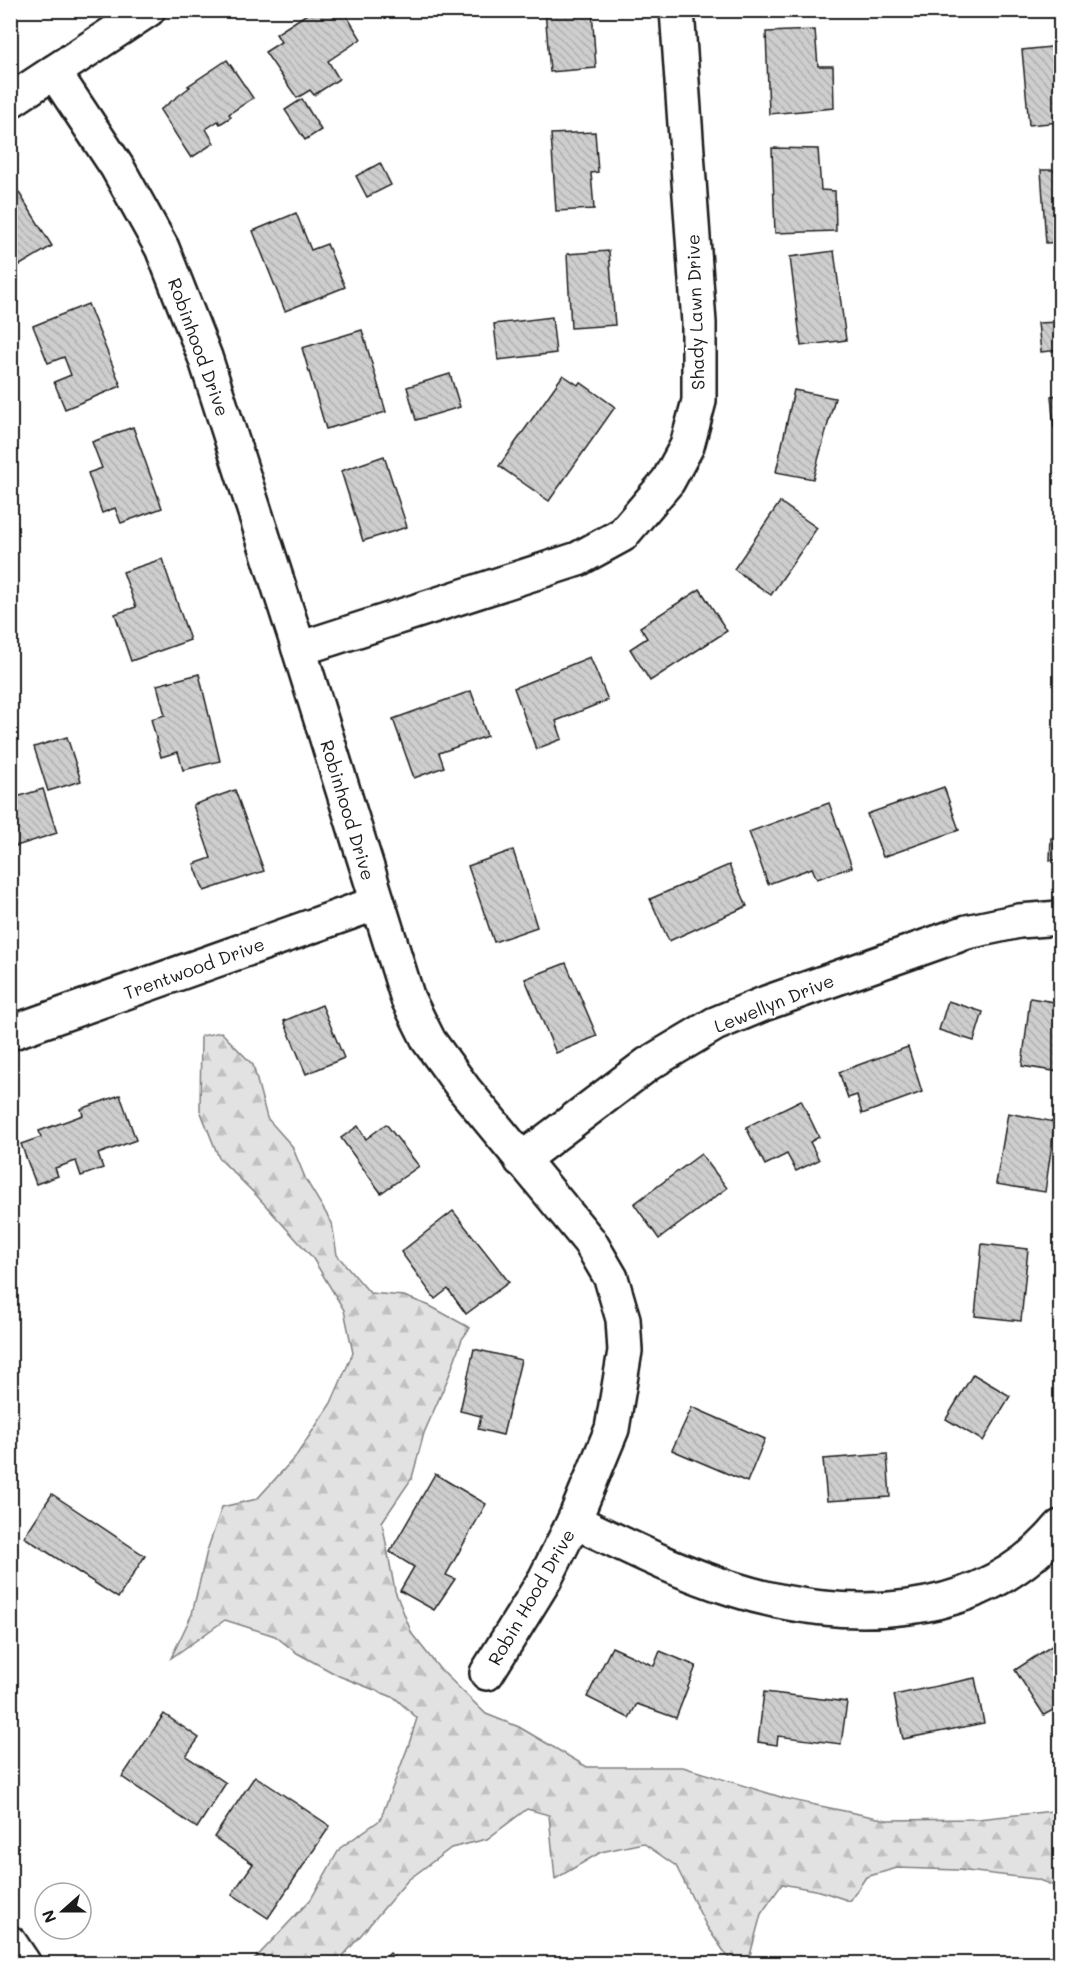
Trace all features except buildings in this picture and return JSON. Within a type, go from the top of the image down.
[{"type":"street","points":[[10,101],[147,10]]},
{"type":"street","name":"Shady Lawn Drive","points":[[299,649],[578,559],[622,535],[668,481],[687,446],[699,401],[699,322],[677,10]]},
{"type":"street","name":"Robinhood Drive","points":[[54,72],[117,167],[162,248],[205,357],[408,999],[429,1041],[464,1089],[590,1242],[611,1278],[623,1319],[626,1350],[612,1429],[574,1521]]},
{"type":"street","name":"Trentwood Drive","points":[[10,1033],[377,903]]},
{"type":"street","name":"Lewellyn Drive","points":[[521,1160],[648,1064],[715,1024],[766,1003],[967,932],[1019,921],[1060,918]]},
{"type":"street","points":[[574,1521],[675,1569],[734,1589],[780,1602],[843,1610],[894,1610],[941,1602],[984,1587],[1024,1561],[1060,1527]]},
{"type":"street","name":"Robin Hood Drive","points":[[487,1673],[546,1579],[574,1521]]},
{"type":"street","points":[[10,1943],[24,1964]]},
{"type":"green space","points":[[221,1032],[253,1065],[267,1118],[292,1146],[306,1180],[332,1223],[337,1255],[370,1293],[404,1296],[430,1306],[470,1328],[462,1339],[449,1376],[424,1433],[412,1478],[382,1522],[395,1591],[412,1634],[439,1668],[486,1714],[519,1727],[587,1767],[683,1767],[787,1799],[887,1820],[978,1819],[1053,1811],[1060,1801],[1060,1888],[1036,1879],[958,1870],[897,1868],[866,1877],[850,1901],[820,1891],[782,1884],[761,1914],[748,1963],[730,1960],[707,1927],[676,1866],[643,1843],[601,1852],[555,1879],[549,1815],[527,1809],[487,1839],[451,1848],[408,1880],[337,1963],[251,1963],[311,1899],[340,1848],[380,1820],[417,1718],[395,1698],[339,1676],[297,1653],[275,1636],[225,1620],[171,1658],[192,1614],[207,1551],[222,1507],[257,1499],[296,1456],[331,1403],[353,1353],[344,1310],[312,1257],[219,1158],[200,1110],[201,1036]]}]
